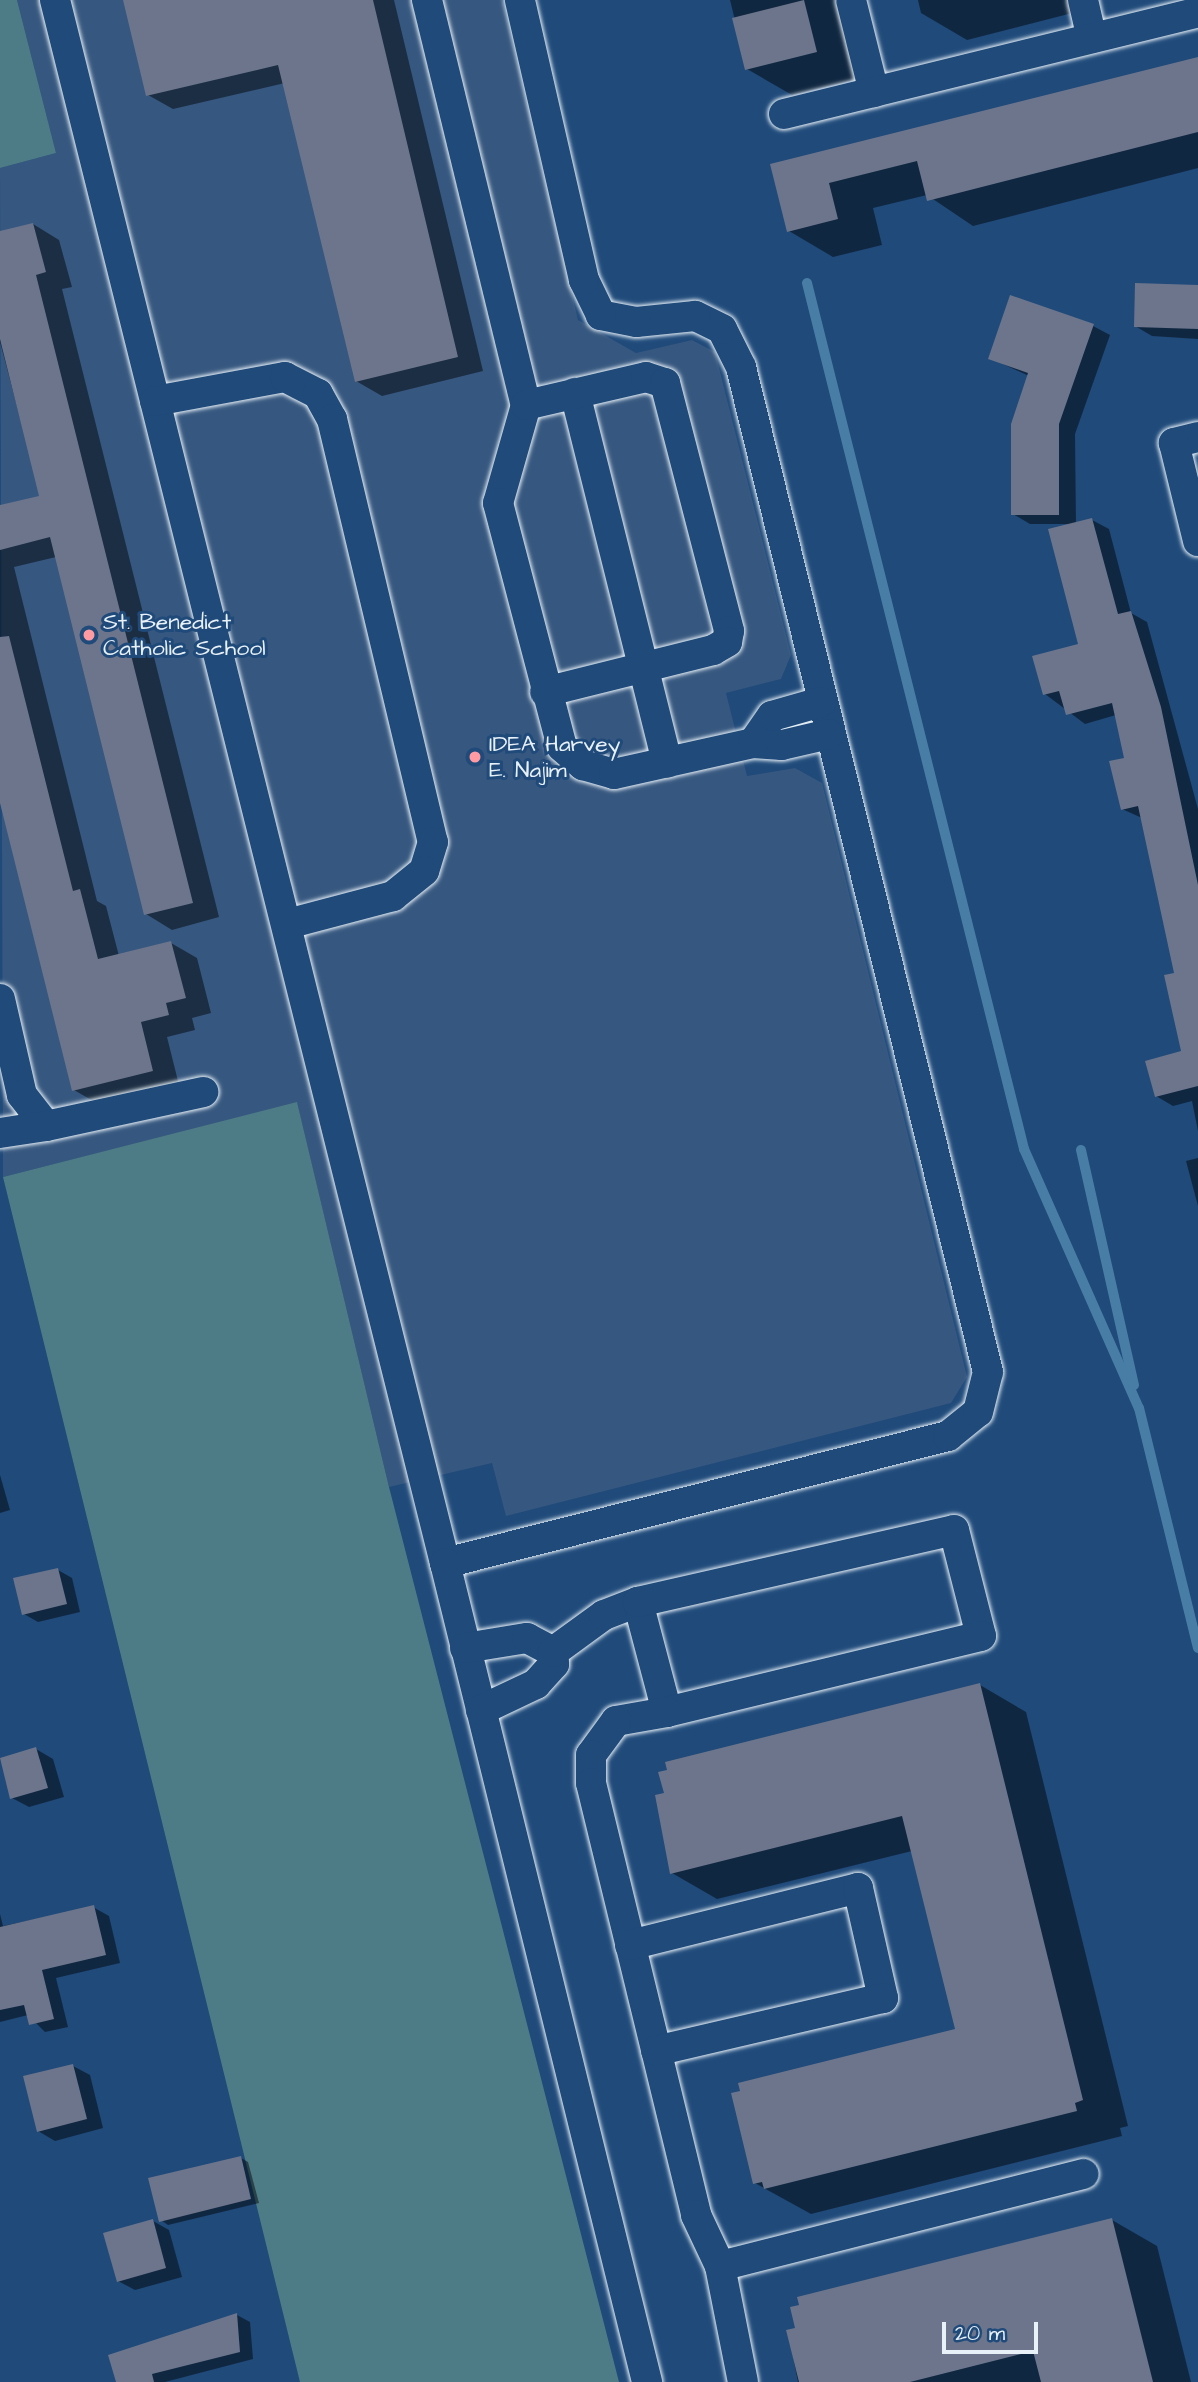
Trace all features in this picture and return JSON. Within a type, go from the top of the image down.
[{"type":"street","points":[[55,0],[287,924],[647,2382]]},
{"type":"street","points":[[445,1563],[896,1453],[948,1436],[978,1412],[988,1372],[976,1315],[821,702],[741,368],[722,329],[695,316],[636,323],[601,314],[584,281],[520,0]]},
{"type":"street","points":[[851,0],[874,92]]},
{"type":"street","points":[[1083,0],[1092,38]]},
{"type":"street","points":[[432,2],[526,405],[498,503],[545,692],[562,747],[583,765],[614,774],[753,743],[782,745],[829,734]]},
{"type":"street","points":[[784,114],[1198,12]]},
{"type":"street","points":[[155,401],[285,376],[318,394],[332,419],[433,842],[424,871],[393,896],[287,924]]},
{"type":"street","points":[[526,405],[575,393],[660,379],[670,389],[729,631],[727,642],[713,650],[545,692]]},
{"type":"street","points":[[575,393],[667,763]]},
{"type":"street","points":[[1186,440],[1198,541]]},
{"type":"street","points":[[753,743],[772,716],[821,702]]},
{"type":"street","points":[[0,999],[22,1095],[46,1126]]},
{"type":"street","points":[[0,1133],[46,1126],[202,1092]]},
{"type":"street","points":[[553,1652],[604,1615],[638,1602],[954,1530],[981,1636],[667,1712],[615,1721],[591,1755],[591,1783],[630,1945],[696,2215],[720,2266],[743,2382]]},
{"type":"street","points":[[638,1602],[667,1712]]},
{"type":"street","points":[[465,1648],[527,1638],[553,1652]]},
{"type":"street","points":[[481,1710],[542,1679],[554,1664],[553,1652]]},
{"type":"street","points":[[630,1945],[858,1888],[883,1998],[656,2051]]},
{"type":"street","points":[[720,2266],[1084,2174]]},
{"type":"shaded area","name":"IDEA Harvey E. Najim","points":[[17,0],[502,0],[578,320],[636,353],[692,340],[715,352],[791,655],[781,679],[726,693],[747,776],[795,768],[822,783],[967,1377],[951,1403],[506,1516],[492,1463],[389,1487],[297,1103],[3,1177],[0,168],[56,153]]},
{"type":"green space","points":[[0,0],[17,0],[56,153],[0,168]]},
{"type":"green space","points":[[297,1102],[389,1487],[619,2382],[300,2382],[3,1177]]},
{"type":"building","points":[[123,0],[373,0],[458,357],[355,382],[278,65],[146,96]]},
{"type":"building","points":[[804,0],[817,52],[745,70],[732,18]]},
{"type":"building","points":[[1198,57],[1198,132],[927,201],[917,161],[829,183],[838,219],[787,232],[770,164]]},
{"type":"building","points":[[33,223],[46,272],[36,275],[193,903],[144,915],[50,537],[0,550],[0,505],[39,496],[0,339],[0,231]]},
{"type":"building","points":[[1135,283],[1198,285],[1198,329],[1134,327]]},
{"type":"building","points":[[1010,295],[1094,324],[1059,424],[1059,515],[1011,515],[1011,424],[1028,373],[988,359]]},
{"type":"building","points":[[1092,518],[1118,614],[1131,611],[1161,707],[1198,885],[1198,1086],[1155,1097],[1145,1061],[1181,1051],[1164,975],[1174,973],[1138,806],[1121,810],[1109,761],[1124,758],[1112,703],[1066,715],[1059,691],[1043,695],[1032,656],[1078,644],[1048,529]]},
{"type":"building","points":[[9,636],[73,891],[80,889],[98,959],[171,941],[186,998],[166,1003],[169,1015],[141,1022],[153,1071],[72,1091],[0,803],[0,637]]},
{"type":"building","points":[[58,1568],[67,1604],[22,1615],[13,1578]]},
{"type":"building","points":[[980,1683],[1083,2100],[1075,2103],[1077,2111],[764,2189],[762,2182],[753,2184],[731,2093],[740,2091],[738,2083],[955,2029],[902,1816],[670,1874],[655,1795],[664,1793],[658,1772],[667,1770],[665,1762]]},
{"type":"building","points":[[36,1747],[48,1788],[10,1799],[0,1758]]},
{"type":"building","points":[[94,1905],[106,1955],[42,1970],[54,2019],[29,2025],[24,2005],[0,2010],[0,1927]]},
{"type":"building","points":[[73,2064],[87,2119],[37,2132],[23,2076]]},
{"type":"building","points":[[241,2156],[251,2199],[159,2222],[148,2178]]},
{"type":"building","points":[[1112,2218],[1153,2382],[1041,2382],[1033,2351],[910,2382],[799,2382],[786,2330],[795,2328],[790,2307],[799,2305],[797,2297]]},
{"type":"building","points":[[153,2219],[166,2268],[117,2282],[103,2233]]},
{"type":"building","points":[[237,2313],[240,2352],[152,2374],[154,2382],[116,2382],[108,2355]]},
{"type":"waterway","points":[[807,283],[1024,1149],[1139,1408],[1198,1648]]},
{"type":"waterway","points":[[1081,1150],[1134,1385]]},
{"type":"place","name":"St. Benedict Catholic School","points":[[89,635]]},
{"type":"place","name":"IDEA Harvey E. Najim","points":[[475,757]]}]
